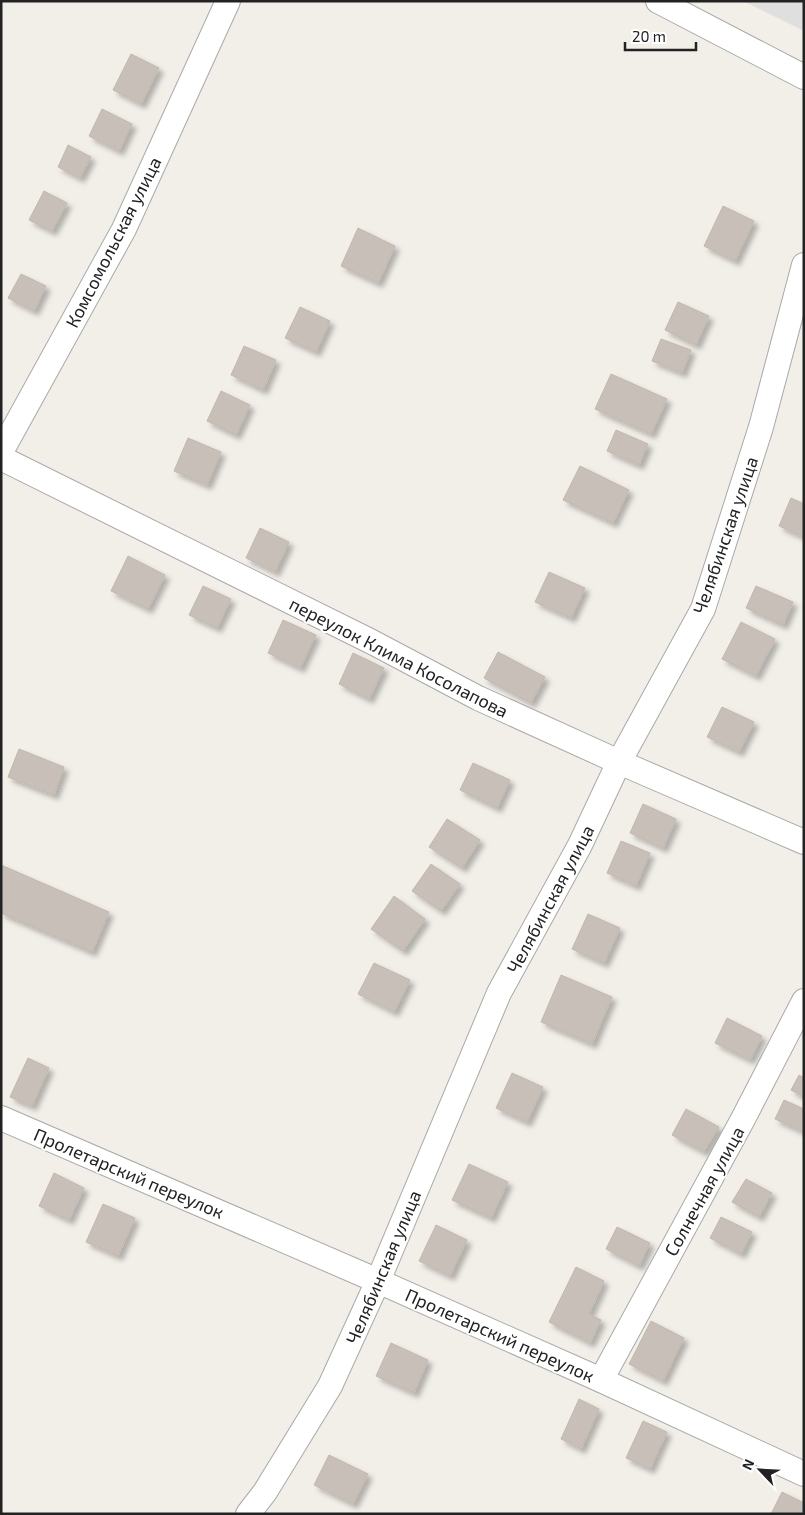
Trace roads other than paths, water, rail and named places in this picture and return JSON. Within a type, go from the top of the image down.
[{"type":"street","name":"Комсомольская улица","points":[[1,452],[124,230],[228,1]]},
{"type":"street","points":[[658,1],[804,77]]},
{"type":"street","name":"Челябинская улица","points":[[248,1514],[264,1492],[330,1386],[378,1281],[499,993],[580,845],[619,762],[703,608],[761,427],[804,265]]},
{"type":"street","name":"переулок Клима Косолапова","points":[[1,458],[372,642],[478,698],[619,762],[804,842]]},
{"type":"street","name":"Солнечная улица","points":[[601,1380],[743,1119],[804,1001]]},
{"type":"street","name":"Пролетарский переулок","points":[[1,1118],[378,1281],[601,1380],[804,1474]]}]
